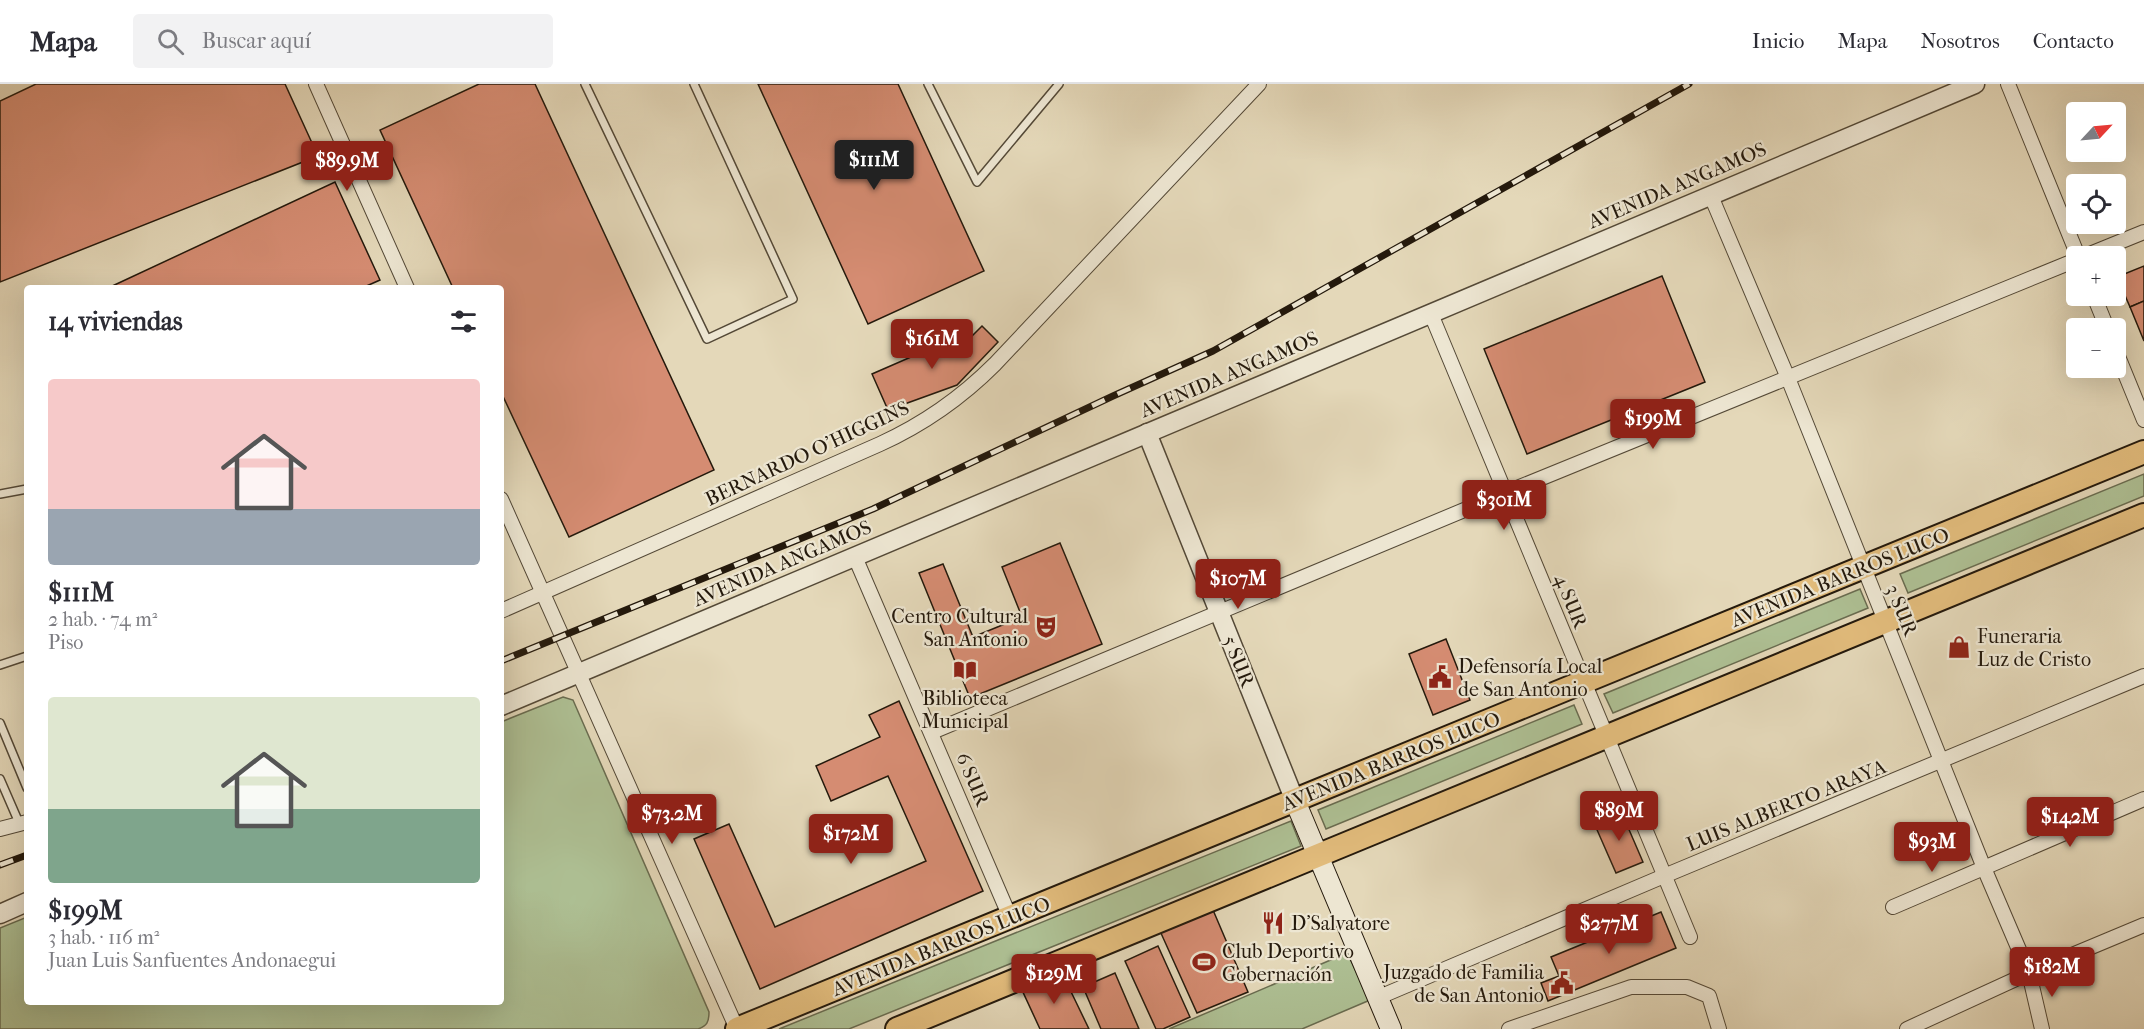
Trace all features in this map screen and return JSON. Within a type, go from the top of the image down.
[{"type":"main road","name":"AVENIDA BARROS LUCO","points":[[737,1029],[2144,452]]},
{"type":"main road","points":[[897,1029],[2144,515]]},
{"type":"main road","name":"5 SUR","points":[[1295,801],[1391,1029]]},
{"type":"street","points":[[316,84],[406,285]]},
{"type":"street","name":"BERNARDO O'HIGGINS","points":[[504,611],[880,444],[945,408],[975,384],[995,364],[1259,84]]},
{"type":"street","name":"AVENIDA ANGAMOS","points":[[504,705],[1975,84]]},
{"type":"street","points":[[2008,84],[2072,246]]},
{"type":"street","name":"3 SUR","points":[[1711,195],[1788,378],[1941,762],[2029,973],[2042,1029]]},
{"type":"street","points":[[2110,246],[2144,232]]},
{"type":"street","points":[[932,732],[2066,263]]},
{"type":"street","name":"4 SUR","points":[[1431,314],[1690,937]]},
{"type":"street","points":[[2126,375],[2144,420]]},
{"type":"street","name":"5 SUR","points":[[1147,434],[1295,801]]},
{"type":"street","points":[[504,506],[737,1029]]},
{"type":"street","name":"6 SUR","points":[[855,557],[1011,917]]},
{"type":"street","name":"LUIS ALBERTO ARAYA","points":[[1377,998],[2144,676]]},
{"type":"street","points":[[1893,906],[2144,799]]},
{"type":"street","points":[[0,829],[23,824]]},
{"type":"street","points":[[0,914],[24,903]]},
{"type":"street","points":[[1907,1029],[2029,973],[2144,927]]},
{"type":"street","points":[[1509,1029],[1630,987],[1687,987],[1709,996],[1719,1029]]},
{"type":"lane","points":[[585,84],[707,339],[794,299],[694,84]]},
{"type":"lane","points":[[928,84],[977,182],[1059,84]]},
{"type":"lane","points":[[0,494],[24,490]]},
{"type":"lane","points":[[0,665],[24,657]]},
{"type":"lane","points":[[0,723],[24,781]]},
{"type":"lane","points":[[0,779],[23,824]]},
{"type":"green space","points":[[2144,474],[2144,496],[1908,593],[1900,574]]},
{"type":"green space","points":[[1860,589],[1868,608],[1613,713],[1604,694]]},
{"type":"green space","points":[[563,697],[573,700],[709,1012],[708,1021],[704,1026],[698,1029],[0,1029],[0,928],[24,918],[24,1005],[504,1005],[504,721]]},
{"type":"green space","points":[[1574,705],[1582,724],[1326,829],[1318,810]]},
{"type":"green space","points":[[1291,821],[1301,846],[849,1029],[779,1029]]},
{"type":"green space","points":[[1347,953],[1370,1000],[1302,1029],[1169,1029]]},
{"type":"building","points":[[36,84],[285,84],[318,156],[0,282],[0,101]]},
{"type":"building","points":[[479,84],[535,84],[714,470],[569,537],[504,398],[504,285],[452,285],[380,130]]},
{"type":"building","points":[[758,84],[898,84],[984,271],[868,324]]},
{"type":"building","points":[[335,182],[380,280],[369,285],[114,285]]},
{"type":"building","points":[[2144,266],[2144,301],[2130,307],[2126,298],[2126,273]]},
{"type":"building","points":[[1662,276],[1705,382],[1527,454],[1484,349]]},
{"type":"building","points":[[2144,301],[2144,341],[2130,307]]},
{"type":"building","points":[[982,326],[998,342],[957,385],[888,410],[872,374],[952,339],[962,346]]},
{"type":"building","name":"Centro Cultural San Antonio","points":[[1060,543],[1102,644],[970,698],[919,573],[943,564],[973,637],[1022,617],[1002,567]]},
{"type":"building","name":"Defensoría Local de San Antonio","points":[[1446,639],[1470,700],[1433,715],[1409,654]]},
{"type":"building","points":[[899,701],[983,891],[760,989],[694,839],[729,824],[775,927],[926,861],[888,776],[831,801],[816,766],[880,737],[869,715]]},
{"type":"building","points":[[1621,811],[1643,862],[1616,873],[1594,823]]},
{"type":"building","name":"Club Deportivo Gobernación","points":[[1213,910],[1248,992],[1197,1013],[1160,931]]},
{"type":"building","points":[[1661,912],[1676,948],[1548,1001],[1541,983],[1559,976],[1551,957]]},
{"type":"building","points":[[1158,946],[1190,1017],[1163,1029],[1156,1029],[1125,961]]},
{"type":"building","points":[[1061,971],[1089,1029],[1040,1029],[1022,990]]},
{"type":"building","points":[[1115,973],[1139,1029],[1101,1029],[1083,987]]},
{"type":"railway","points":[[504,660],[873,509],[1213,351],[1689,84]]},
{"type":"railway","points":[[0,865],[24,856]]},
{"type":"place","name":"Centro Cultural San Antonio","points":[[1046,627]]},
{"type":"place","name":"Funeraria Luz de Cristo","points":[[1959,647]]},
{"type":"place","name":"Biblioteca Municipal","points":[[965,670]]},
{"type":"place","name":"Defensoría Local de San Antonio","points":[[1440,677]]},
{"type":"place","name":"D'Salvatore","points":[[1273,923]]},
{"type":"place","name":"Club Deportivo Gobernación","points":[[1204,962]]},
{"type":"place","name":"Juzgado de Familia de San Antonio","points":[[1562,983]]}]
